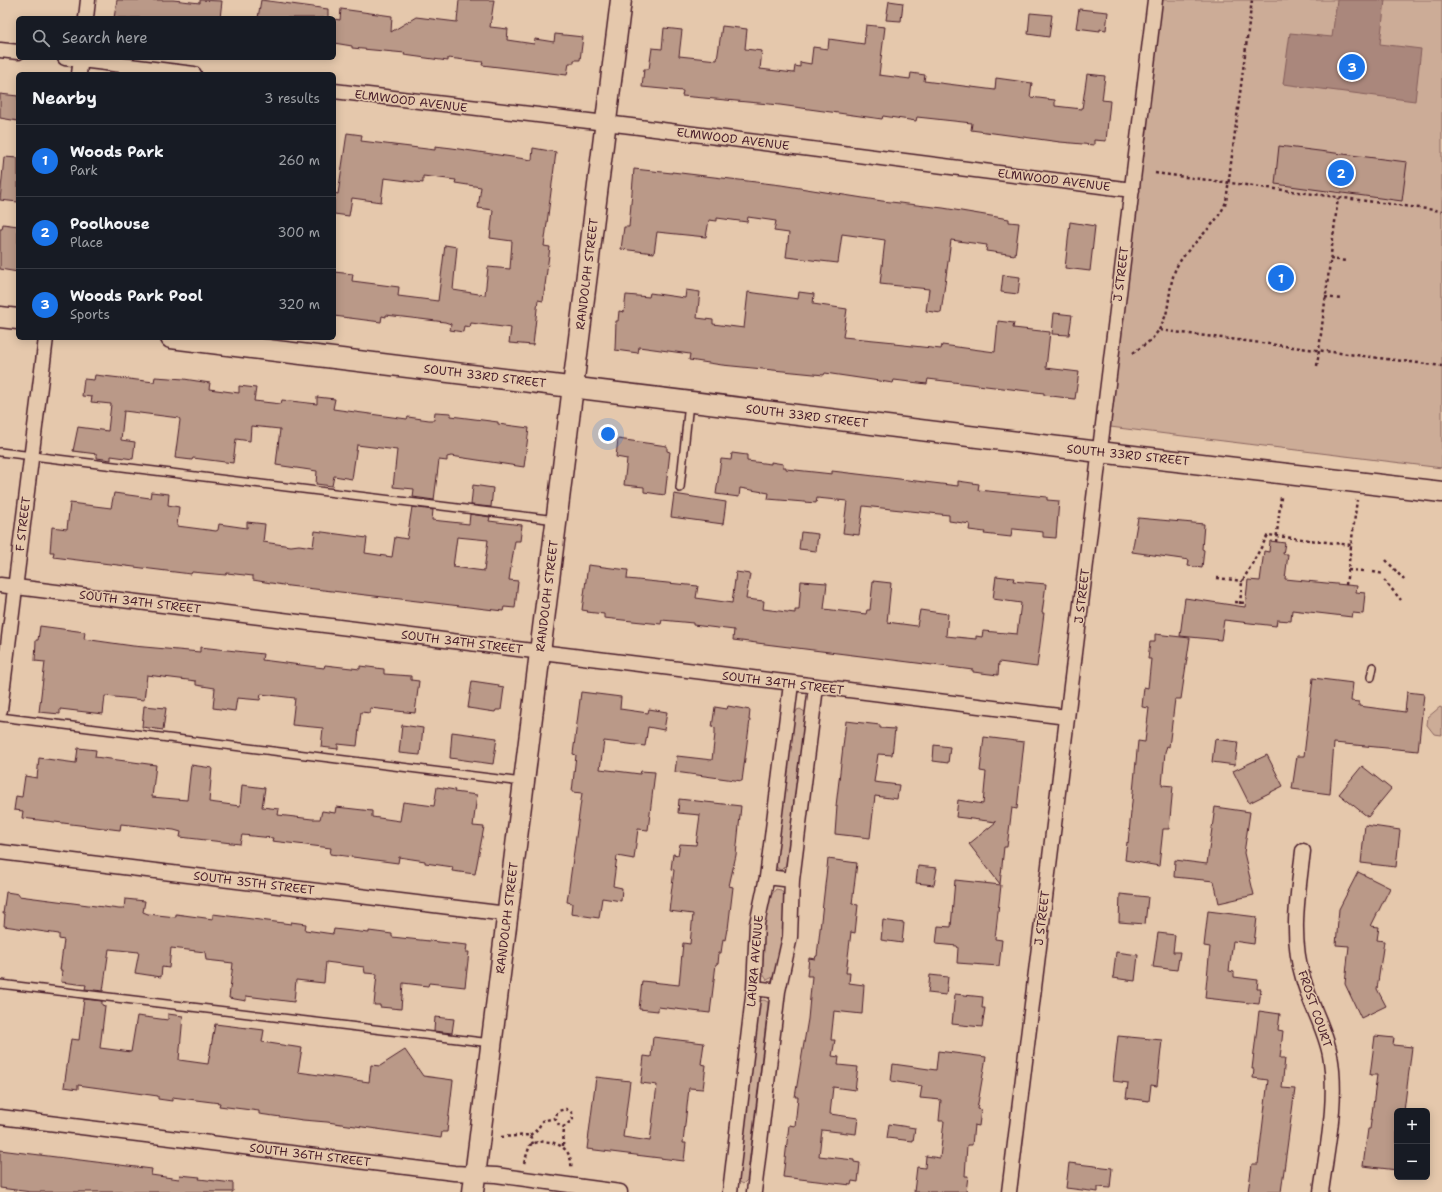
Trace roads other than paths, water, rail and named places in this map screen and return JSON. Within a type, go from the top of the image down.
[{"type":"main road","name":"RANDOLPH STREET","points":[[474,1183],[621,0]]},
{"type":"main road","points":[[0,317],[16,319]]},
{"type":"main road","name":"SOUTH 33RD STREET","points":[[188,340],[1099,452],[1442,492]]},
{"type":"street","points":[[86,16],[88,0]]},
{"type":"street","name":"J STREET","points":[[1009,1192],[1155,0]]},
{"type":"street","points":[[0,50],[16,52]]},
{"type":"street","points":[[70,60],[80,64],[171,72]]},
{"type":"street","name":"ELMWOOD AVENUE","points":[[336,91],[1132,190]]},
{"type":"street","name":"F STREET","points":[[0,710],[46,340]]},
{"type":"street","name":"SOUTH 34TH STREET","points":[[0,585],[1067,717]]},
{"type":"street","name":"LAURA AVENUE","points":[[730,1192],[754,988],[757,924],[767,876],[791,684]]},
{"type":"street","name":"LAURA AVENUE","points":[[754,1192],[778,991],[790,937],[792,880],[816,687]]},
{"type":"street","name":"FROST COURT","points":[[1303,851],[1295,910],[1297,951],[1303,978],[1325,1035],[1330,1056],[1332,1084],[1331,1112],[1321,1192]]},
{"type":"street","name":"SOUTH 35TH STREET","points":[[0,852],[507,914]]},
{"type":"street","points":[[767,876],[792,880]]},
{"type":"street","points":[[754,988],[778,991]]},
{"type":"street","name":"SOUTH 36TH STREET","points":[[0,1116],[474,1183],[500,1176],[620,1192]]},
{"type":"lane","points":[[680,488],[689,401]]},
{"type":"lane","points":[[0,452],[556,520]]},
{"type":"lane","points":[[1371,677],[1373,667]]},
{"type":"lane","points":[[0,717],[523,782]]},
{"type":"lane","points":[[0,984],[491,1043]]},
{"type":"place","name":"Woods Park Pool","points":[[1352,67]]},
{"type":"place","name":"Poolhouse","points":[[1341,173]]},
{"type":"place","name":"Woods Park","points":[[1281,278]]}]
